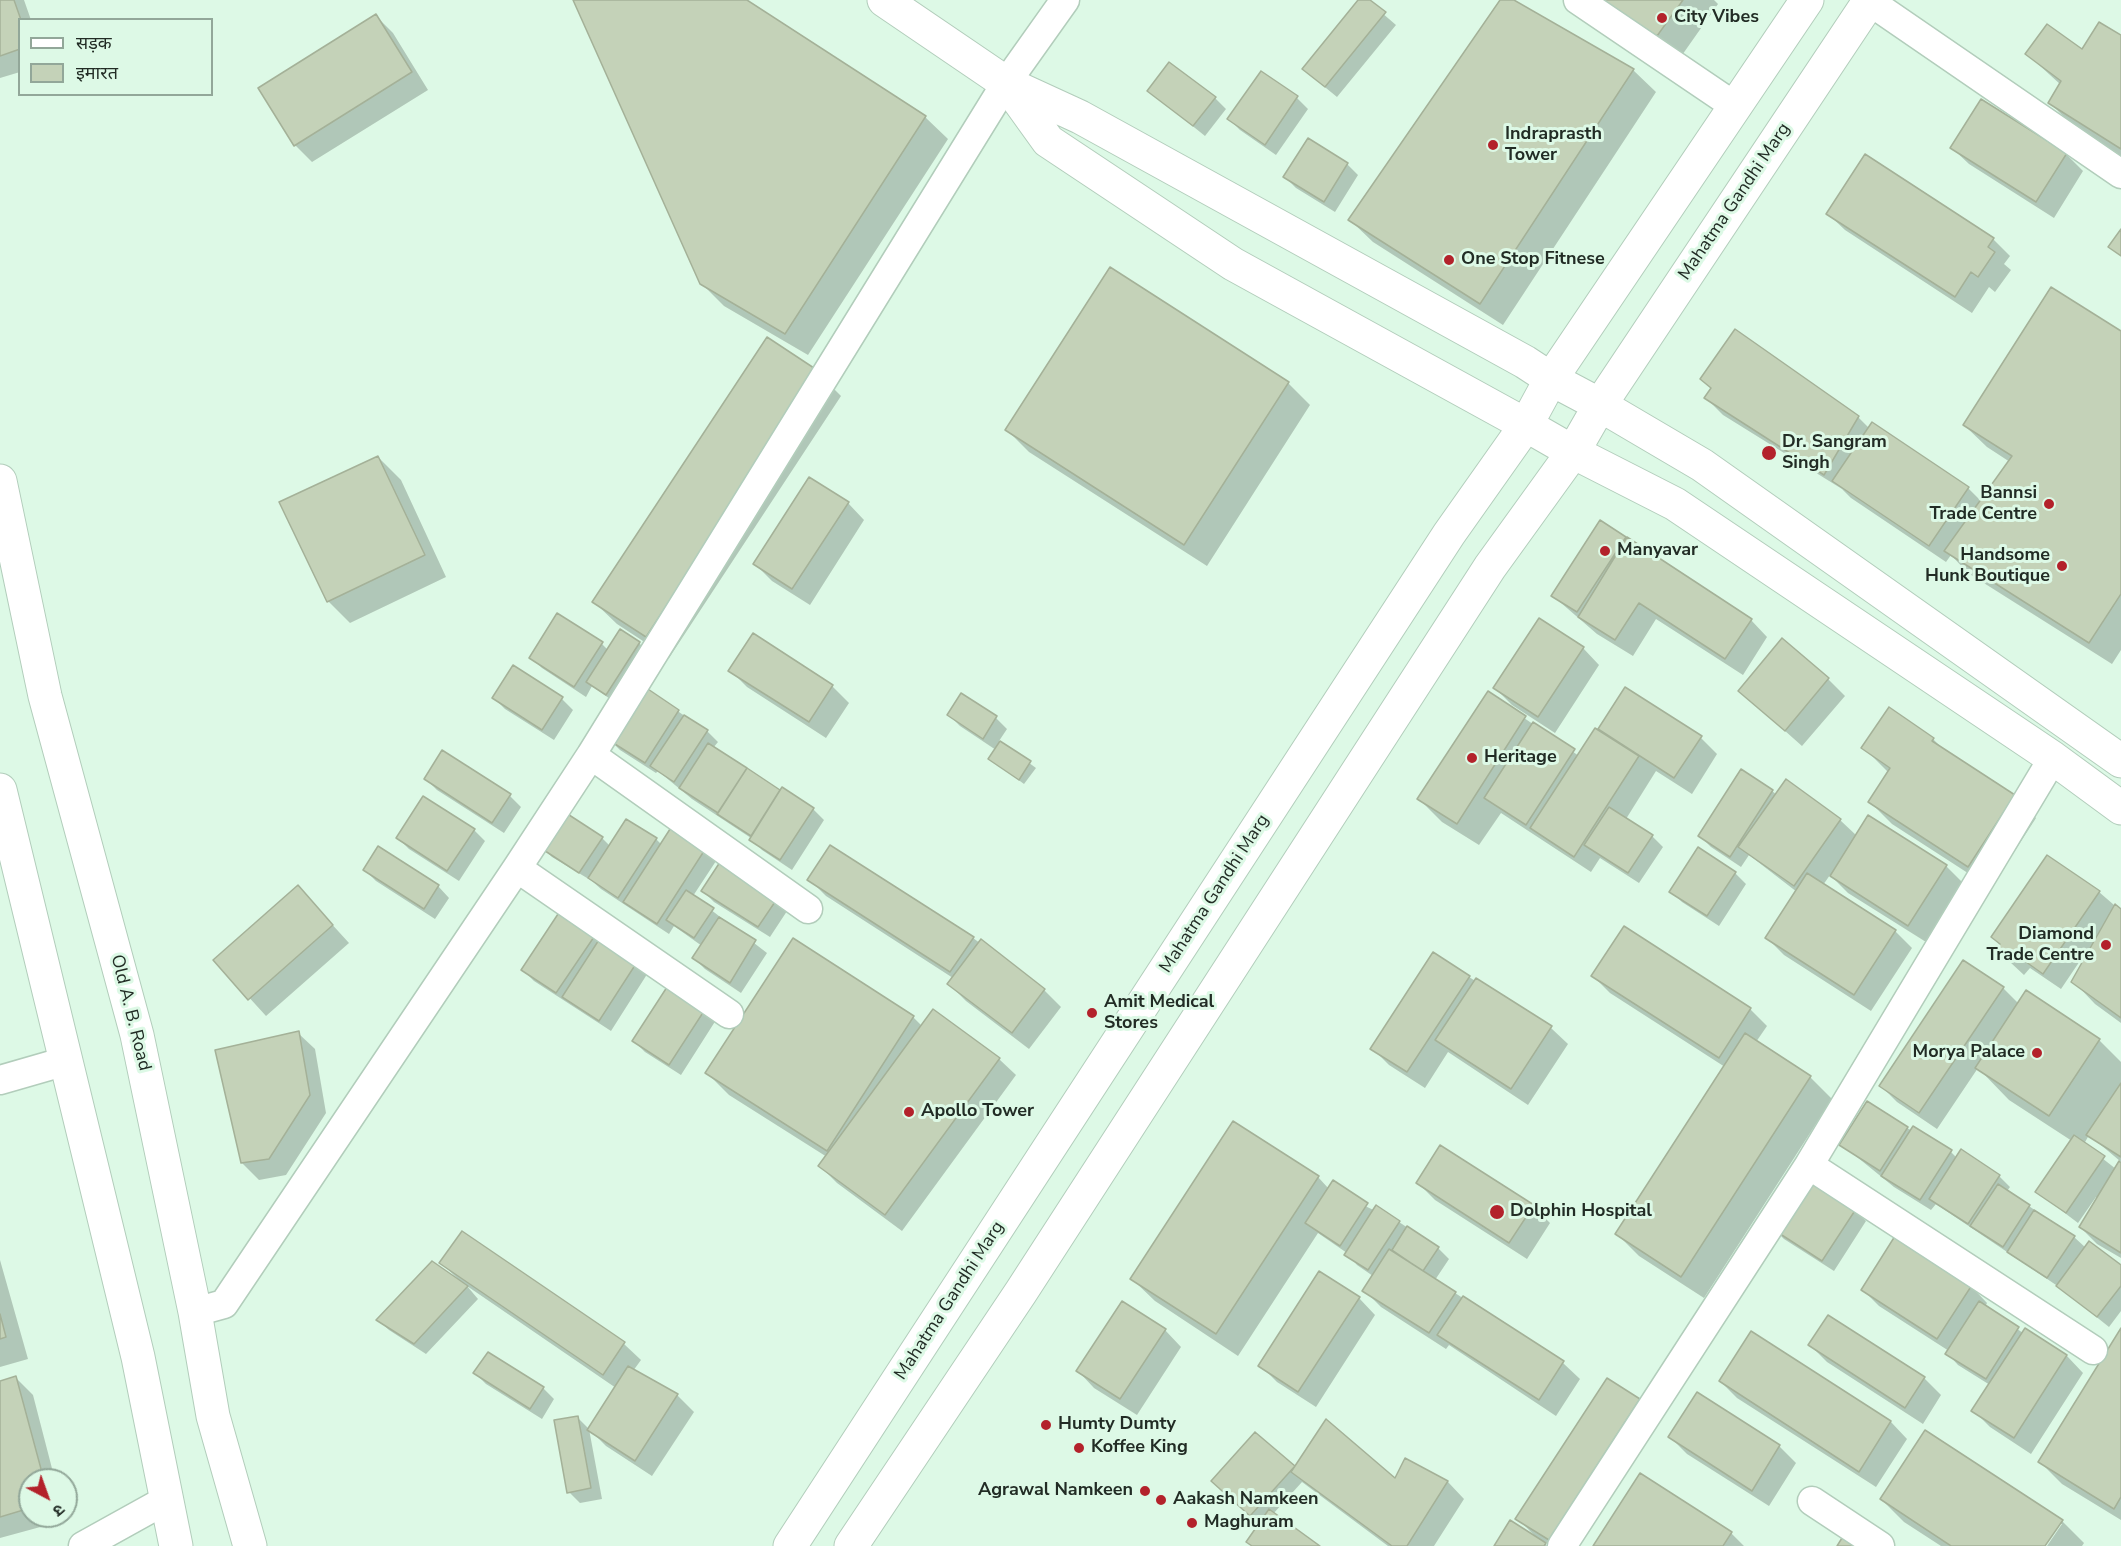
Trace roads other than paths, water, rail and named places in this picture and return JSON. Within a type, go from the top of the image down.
[{"type":"main road","points":[[884,0],[1006,83],[1080,117],[1525,362],[1702,465],[2121,761]]},
{"type":"main road","points":[[1551,379],[1807,0]]},
{"type":"main road","name":"Mahatma Gandhi Marg","points":[[1573,452],[1600,405],[1869,1]]},
{"type":"main road","points":[[1006,83],[1048,141],[1233,264],[1573,452],[1675,504],[2053,758],[2121,808]]},
{"type":"main road","name":"Mahatma Gandhi Marg","points":[[790,1546],[1449,534],[1526,425],[1551,379]]},
{"type":"main road","points":[[851,1546],[1021,1292],[1490,567],[1573,452]]},
{"type":"main road","name":"Old A. B. Road","points":[[0,481],[45,696],[137,1035],[195,1312],[213,1416],[250,1546]]},
{"type":"main road","points":[[0,790],[138,1357],[176,1546]]},
{"type":"street","points":[[195,1312],[224,1304],[517,868],[591,755],[1006,83],[1065,0]]},
{"type":"street","points":[[1578,0],[1736,107]]},
{"type":"street","points":[[1869,1],[2121,174]]},
{"type":"street","points":[[591,755],[808,909]]},
{"type":"street","points":[[1562,1546],[1809,1165],[2053,758]]},
{"type":"street","points":[[517,868],[729,1014]]},
{"type":"street","points":[[0,1080],[66,1061]]},
{"type":"street","points":[[1809,1165],[2093,1350]]},
{"type":"street","points":[[83,1546],[166,1500]]},
{"type":"street","points":[[1812,1501],[1880,1546]]},
{"type":"place","name":"City Vibes","points":[[1662,18]]},
{"type":"place","name":"Indraprasth Tower","points":[[1493,145]]},
{"type":"place","name":"One Stop Fitnese","points":[[1449,260]]},
{"type":"place","name":"Dr. Sangram Singh","points":[[1769,453]]},
{"type":"place","name":"Bannsi Trade Centre","points":[[2049,504]]},
{"type":"place","name":"Manyavar","points":[[1605,551]]},
{"type":"place","name":"Handsome Hunk Boutique","points":[[2062,566]]},
{"type":"place","name":"Heritage","points":[[1472,758]]},
{"type":"place","name":"Diamond Trade Centre","points":[[2106,945]]},
{"type":"place","name":"Amit Medical Stores","points":[[1092,1013]]},
{"type":"place","name":"Morya Palace","points":[[2037,1053]]},
{"type":"place","name":"Apollo Tower","points":[[909,1112]]},
{"type":"place","name":"Dolphin Hospital","points":[[1497,1212]]},
{"type":"place","name":"Humty Dumty","points":[[1046,1425]]},
{"type":"place","name":"Koffee King","points":[[1079,1448]]},
{"type":"place","name":"Agrawal Namkeen","points":[[1145,1491]]},
{"type":"place","name":"Aakash Namkeen","points":[[1161,1500]]},
{"type":"place","name":"Maghuram","points":[[1192,1523]]}]
